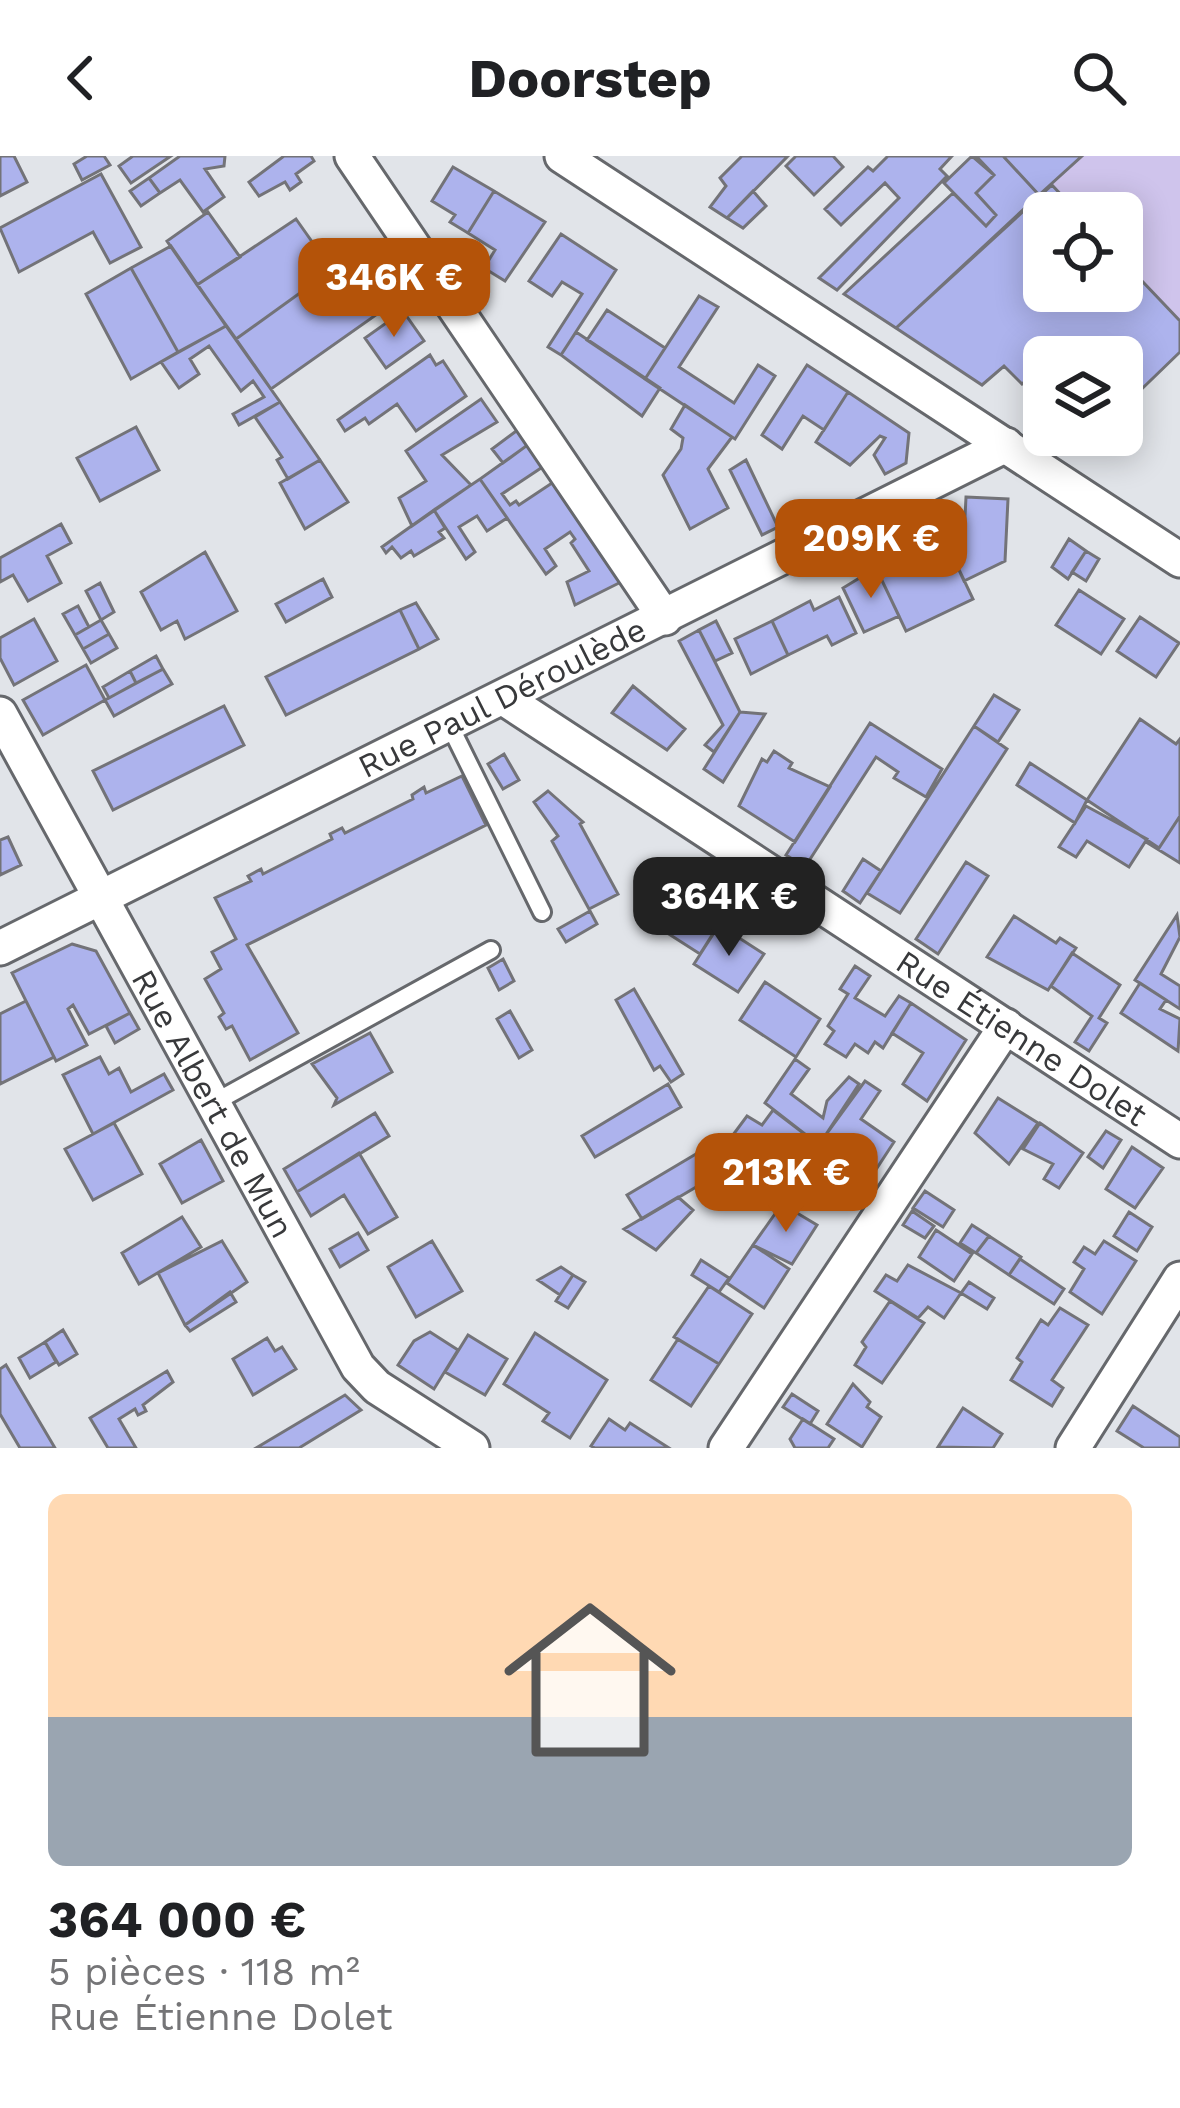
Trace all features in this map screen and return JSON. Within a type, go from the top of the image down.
[{"type":"street","points":[[352,156],[665,618]]},
{"type":"street","points":[[562,156],[1180,560]]},
{"type":"street","name":"Rue Paul Déroulède","points":[[0,947],[1006,445]]},
{"type":"street","name":"Rue Étienne Dolet","points":[[505,699],[1180,1141]]},
{"type":"street","name":"Rue Albert de Mun","points":[[0,714],[217,1101],[358,1367],[377,1387],[462,1445]]},
{"type":"street","points":[[726,1448],[1006,1025]]},
{"type":"street","points":[[1073,1448],[1180,1279]]},
{"type":"lane","points":[[450,726],[542,912]]},
{"type":"lane","points":[[217,1101],[491,950]]},
{"type":"shaded area","points":[[1082,156],[1180,156],[1180,352],[1143,386],[1143,336],[1093,336],[1060,312],[1143,312],[1143,192],[1044,192]]},
{"type":"shaded area","points":[[1023,212],[1023,286],[979,254]]},
{"type":"building","points":[[0,156],[14,156],[27,182],[0,196]]},
{"type":"building","points":[[87,156],[104,156],[110,165],[82,180],[74,164]]},
{"type":"building","points":[[133,156],[171,156],[131,183],[119,166]]},
{"type":"building","points":[[180,156],[225,156],[224,166],[205,169],[224,197],[203,212],[180,180],[160,193],[149,178]]},
{"type":"building","points":[[284,156],[311,156],[314,161],[296,174],[301,182],[290,190],[285,182],[259,196],[249,182]]},
{"type":"building","points":[[742,156],[788,156],[727,218],[710,207],[726,186],[720,178]]},
{"type":"building","points":[[796,156],[833,156],[843,167],[814,195],[786,166]]},
{"type":"building","points":[[888,156],[952,156],[940,169],[947,176],[837,290],[819,278],[899,198],[885,183],[841,225],[825,209],[868,167],[873,171]]},
{"type":"building","points":[[972,156],[994,175],[976,193],[996,215],[986,226],[944,183]]},
{"type":"building","points":[[976,156],[1003,156],[1036,192],[1023,192],[1023,210],[896,328],[844,294],[953,193],[986,226],[996,215],[976,193],[994,175]]},
{"type":"building","points":[[1003,156],[1082,156],[1042,192],[1036,192]]},
{"type":"building","points":[[453,167],[494,191],[468,233],[450,222],[455,215],[432,201]]},
{"type":"building","points":[[101,174],[141,247],[110,263],[93,232],[19,272],[0,228]]},
{"type":"building","points":[[149,178],[160,193],[141,206],[130,191]]},
{"type":"building","points":[[494,191],[545,222],[505,281],[484,268],[495,250],[468,233]]},
{"type":"building","points":[[753,191],[766,206],[743,228],[727,218]]},
{"type":"building","points":[[208,212],[240,257],[197,285],[167,241]]},
{"type":"building","points":[[1023,212],[1023,312],[1143,312],[1143,282],[1180,321],[1180,352],[1143,388],[1143,336],[1023,336],[1023,383],[1004,366],[982,385],[896,328]]},
{"type":"building","points":[[296,219],[332,270],[236,339],[197,285]]},
{"type":"building","points":[[561,234],[616,270],[561,355],[548,347],[582,294],[562,282],[552,296],[529,281]]},
{"type":"building","points":[[171,246],[226,326],[178,352],[131,268]]},
{"type":"building","points":[[347,259],[383,310],[271,389],[236,339]]},
{"type":"building","points":[[131,268],[178,352],[131,379],[86,294]]},
{"type":"building","points":[[699,296],[718,307],[679,367],[734,403],[758,365],[775,376],[735,439],[645,379]]},
{"type":"building","points":[[607,310],[665,348],[645,379],[587,340]]},
{"type":"building","points":[[403,311],[424,341],[386,368],[365,338]]},
{"type":"building","points":[[226,326],[280,402],[239,425],[233,414],[264,397],[253,381],[241,391],[209,346],[190,359],[199,374],[179,388],[161,362]]},
{"type":"building","points":[[576,332],[660,388],[642,416],[561,355]]},
{"type":"building","points":[[430,355],[436,365],[443,361],[466,396],[416,431],[397,404],[369,424],[365,418],[345,431],[338,420]]},
{"type":"building","points":[[807,365],[848,392],[824,430],[803,416],[782,449],[762,435]]},
{"type":"building","points":[[848,392],[909,433],[906,463],[885,474],[874,455],[885,438],[880,436],[850,465],[816,442]]},
{"type":"building","points":[[481,399],[497,422],[442,455],[471,485],[412,526],[399,498],[426,481],[406,451]]},
{"type":"building","points":[[280,402],[320,460],[288,479],[277,460],[282,457],[255,417]]},
{"type":"building","points":[[685,405],[732,437],[708,469],[728,508],[690,529],[663,475],[681,449],[683,438],[671,429]]},
{"type":"building","points":[[136,427],[159,470],[100,501],[77,458]]},
{"type":"building","points":[[519,429],[529,444],[503,463],[492,449]]},
{"type":"building","points":[[529,444],[544,466],[502,494],[510,505],[516,501],[519,505],[555,481],[623,581],[575,605],[567,582],[589,571],[571,543],[575,539],[570,532],[545,549],[556,566],[546,574],[480,479]]},
{"type":"building","points":[[320,460],[348,502],[305,529],[280,483]]},
{"type":"building","points":[[746,460],[778,527],[762,535],[730,470]]},
{"type":"building","points":[[480,479],[507,518],[487,531],[477,516],[459,527],[475,552],[466,559],[434,510]]},
{"type":"building","points":[[966,497],[1008,499],[1005,561],[964,581],[948,546],[964,538]]},
{"type":"building","points":[[434,510],[445,528],[439,532],[444,538],[414,556],[411,551],[401,558],[392,547],[386,553],[382,547]]},
{"type":"building","points":[[61,524],[71,543],[47,556],[61,583],[28,601],[13,575],[0,582],[0,558]]},
{"type":"building","points":[[943,536],[973,599],[906,631],[876,568]]},
{"type":"building","points":[[1069,539],[1086,551],[1068,579],[1052,567]]},
{"type":"building","points":[[1086,551],[1099,559],[1086,581],[1072,572]]},
{"type":"building","points":[[205,552],[237,611],[185,639],[177,621],[161,630],[141,592]]},
{"type":"building","points":[[876,568],[899,616],[864,632],[843,588]]},
{"type":"building","points":[[323,579],[332,597],[286,622],[276,604]]},
{"type":"building","points":[[100,583],[114,612],[101,620],[86,591]]},
{"type":"building","points":[[1079,590],[1124,619],[1101,654],[1056,625]]},
{"type":"building","points":[[839,597],[856,633],[832,645],[827,636],[788,655],[772,621],[810,601],[814,610]]},
{"type":"building","points":[[416,603],[438,639],[419,649],[400,610]]},
{"type":"building","points":[[78,606],[89,627],[75,635],[63,614]]},
{"type":"building","points":[[400,610],[419,649],[286,715],[266,677]]},
{"type":"building","points":[[1140,617],[1179,643],[1156,677],[1117,651]]},
{"type":"building","points":[[34,619],[57,661],[14,685],[0,658],[0,638]]},
{"type":"building","points":[[101,620],[109,634],[83,649],[75,635]]},
{"type":"building","points":[[716,621],[732,653],[715,661],[699,630]]},
{"type":"building","points":[[772,621],[788,655],[751,674],[735,639]]},
{"type":"building","points":[[699,630],[740,712],[714,752],[705,745],[723,725],[679,641]]},
{"type":"building","points":[[109,634],[117,648],[91,663],[83,649]]},
{"type":"building","points":[[156,656],[163,669],[136,683],[130,671]]},
{"type":"building","points":[[86,665],[105,700],[43,735],[23,700]]},
{"type":"building","points":[[163,669],[172,684],[114,716],[105,700]]},
{"type":"building","points":[[130,671],[136,683],[109,698],[103,687]]},
{"type":"building","points":[[633,686],[685,729],[667,750],[612,713]]},
{"type":"building","points":[[994,695],[1019,710],[998,742],[974,726]]},
{"type":"building","points":[[224,706],[244,745],[113,810],[93,771]]},
{"type":"building","points":[[740,712],[765,714],[723,782],[704,769]]},
{"type":"building","points":[[1140,719],[1176,744],[1180,739],[1180,816],[1159,848],[1087,800]]},
{"type":"building","points":[[870,723],[942,769],[926,797],[894,778],[898,772],[876,757],[805,867],[786,855]]},
{"type":"building","points":[[974,726],[1007,749],[900,913],[867,893]]},
{"type":"building","points":[[774,751],[792,763],[789,768],[830,787],[795,842],[739,806],[762,759],[767,762]]},
{"type":"building","points":[[504,754],[519,780],[503,789],[488,764]]},
{"type":"building","points":[[1030,763],[1087,800],[1075,823],[1017,785]]},
{"type":"building","points":[[462,776],[486,825],[247,945],[298,1033],[250,1060],[232,1026],[226,1029],[219,1017],[224,1013],[205,979],[221,969],[212,952],[236,939],[215,898],[251,881],[248,876],[261,869],[263,874],[332,839],[330,834],[342,828],[345,833],[413,799],[424,787],[426,793]]},
{"type":"building","points":[[548,791],[583,822],[618,894],[589,909],[552,841],[558,836],[534,802]]},
{"type":"building","points":[[1086,806],[1147,839],[1129,867],[1087,841],[1076,857],[1059,847]]},
{"type":"building","points":[[1180,816],[1180,863],[1146,842],[1159,848]]},
{"type":"building","points":[[8,837],[21,865],[0,875],[0,840]]},
{"type":"building","points":[[863,859],[881,871],[860,903],[843,891]]},
{"type":"building","points":[[966,862],[988,876],[938,954],[916,939]]},
{"type":"building","points":[[671,883],[723,918],[700,954],[647,920]]},
{"type":"building","points":[[590,911],[597,924],[566,942],[558,929]]},
{"type":"building","points":[[1177,915],[1180,937],[1161,974],[1180,986],[1180,1009],[1135,980]]},
{"type":"building","points":[[1014,916],[1056,943],[1060,938],[1076,948],[1048,990],[987,957]]},
{"type":"building","points":[[719,925],[764,954],[738,992],[694,964]]},
{"type":"building","points":[[72,944],[96,951],[130,1013],[89,1034],[73,1005],[68,1009],[87,1045],[56,1061],[12,973]]},
{"type":"building","points":[[1072,953],[1120,985],[1099,1018],[1107,1023],[1089,1051],[1075,1042],[1092,1016],[1051,986]]},
{"type":"building","points":[[503,959],[514,981],[499,990],[488,968]]},
{"type":"building","points":[[855,966],[870,976],[855,998],[885,1016],[899,996],[911,1003],[883,1048],[875,1042],[868,1053],[855,1044],[846,1057],[825,1044],[834,1031],[828,1026],[848,994],[840,989]]},
{"type":"building","points":[[765,982],[820,1019],[796,1057],[740,1020]]},
{"type":"building","points":[[1140,983],[1166,1000],[1160,1009],[1180,1019],[1178,1051],[1121,1013]]},
{"type":"building","points":[[634,989],[683,1074],[671,1082],[660,1066],[654,1070],[616,1000]]},
{"type":"building","points":[[26,1001],[54,1057],[0,1084],[0,1014]]},
{"type":"building","points":[[911,1003],[966,1040],[927,1101],[903,1084],[923,1053],[892,1033]]},
{"type":"building","points":[[510,1011],[532,1050],[519,1058],[497,1019]]},
{"type":"building","points":[[130,1013],[139,1029],[115,1043],[106,1026]]},
{"type":"building","points":[[370,1033],[392,1072],[334,1105],[337,1098],[312,1064]]},
{"type":"building","points":[[100,1057],[109,1074],[119,1068],[131,1092],[164,1074],[173,1090],[93,1134],[63,1075]]},
{"type":"building","points":[[795,1059],[809,1069],[791,1094],[823,1118],[827,1101],[849,1077],[859,1084],[819,1145],[765,1103]]},
{"type":"building","points":[[865,1081],[880,1091],[861,1119],[894,1142],[875,1171],[857,1158],[863,1148],[847,1136],[837,1151],[822,1140]]},
{"type":"building","points":[[668,1084],[681,1107],[595,1157],[582,1136]]},
{"type":"building","points":[[998,1098],[1038,1123],[1009,1164],[975,1133]]},
{"type":"building","points":[[773,1110],[819,1145],[791,1183],[762,1162],[752,1176],[718,1155],[747,1116],[762,1125]]},
{"type":"building","points":[[375,1113],[389,1136],[297,1192],[284,1169]]},
{"type":"building","points":[[114,1123],[142,1174],[93,1200],[65,1149]]},
{"type":"building","points":[[1040,1123],[1083,1153],[1059,1188],[1044,1179],[1053,1164],[1023,1149]]},
{"type":"building","points":[[1106,1131],[1121,1140],[1103,1168],[1088,1157]]},
{"type":"building","points":[[201,1140],[223,1181],[182,1203],[160,1164]]},
{"type":"building","points":[[705,1146],[739,1168],[728,1186],[713,1177]]},
{"type":"building","points":[[1132,1147],[1163,1168],[1135,1208],[1106,1189]]},
{"type":"building","points":[[706,1148],[713,1177],[642,1219],[627,1195]]},
{"type":"building","points":[[359,1153],[397,1217],[368,1234],[344,1195],[311,1216],[297,1192]]},
{"type":"building","points":[[843,1162],[872,1185],[861,1201],[831,1179]]},
{"type":"building","points":[[925,1191],[954,1210],[943,1227],[913,1208]]},
{"type":"building","points":[[678,1197],[693,1210],[656,1250],[624,1229]]},
{"type":"building","points":[[782,1204],[817,1225],[792,1264],[753,1245]]},
{"type":"building","points":[[912,1211],[934,1226],[925,1238],[903,1225]]},
{"type":"building","points":[[1129,1212],[1152,1227],[1137,1251],[1114,1236]]},
{"type":"building","points":[[182,1217],[201,1247],[139,1284],[122,1253]]},
{"type":"building","points":[[972,1225],[989,1236],[976,1253],[960,1243]]},
{"type":"building","points":[[936,1230],[972,1254],[954,1281],[919,1257]]},
{"type":"building","points":[[358,1233],[368,1250],[340,1267],[330,1249]]},
{"type":"building","points":[[989,1236],[1021,1257],[1009,1275],[976,1253]]},
{"type":"building","points":[[222,1241],[247,1282],[185,1325],[158,1273]]},
{"type":"building","points":[[432,1241],[462,1291],[416,1317],[388,1267]]},
{"type":"building","points":[[1104,1241],[1136,1261],[1102,1314],[1070,1292],[1084,1269],[1074,1262],[1084,1247],[1095,1254]]},
{"type":"building","points":[[753,1245],[789,1269],[764,1308],[727,1283]]},
{"type":"building","points":[[1020,1259],[1064,1289],[1054,1304],[1009,1275]]},
{"type":"building","points":[[701,1260],[729,1278],[719,1292],[692,1275]]},
{"type":"building","points":[[908,1265],[961,1293],[944,1318],[928,1307],[918,1318],[875,1291],[886,1275],[897,1281]]},
{"type":"building","points":[[561,1267],[573,1275],[560,1295],[538,1280]]},
{"type":"building","points":[[573,1275],[585,1282],[568,1308],[556,1301]]},
{"type":"building","points":[[969,1282],[994,1298],[987,1309],[961,1293]]},
{"type":"building","points":[[709,1286],[752,1314],[719,1364],[674,1337]]},
{"type":"building","points":[[230,1292],[236,1302],[190,1331],[185,1325]]},
{"type":"building","points":[[890,1301],[924,1323],[882,1383],[855,1365],[866,1347],[862,1342]]},
{"type":"building","points":[[1060,1308],[1088,1325],[1052,1380],[1063,1388],[1052,1406],[1011,1380],[1022,1362],[1017,1358],[1041,1320],[1048,1325]]},
{"type":"building","points":[[63,1330],[77,1354],[59,1365],[45,1342]]},
{"type":"building","points":[[430,1332],[458,1350],[434,1389],[398,1365],[414,1341]]},
{"type":"building","points":[[535,1333],[607,1380],[570,1438],[543,1421],[549,1413],[504,1384]]},
{"type":"building","points":[[468,1335],[507,1359],[485,1395],[445,1372]]},
{"type":"building","points":[[267,1338],[275,1351],[282,1347],[296,1369],[253,1395],[233,1359]]},
{"type":"building","points":[[678,1339],[719,1364],[691,1406],[651,1380]]},
{"type":"building","points":[[45,1342],[56,1362],[30,1378],[19,1358]]},
{"type":"building","points":[[6,1365],[55,1448],[20,1448],[0,1414],[0,1369]]},
{"type":"building","points":[[167,1371],[173,1382],[143,1405],[146,1411],[138,1415],[135,1409],[119,1419],[136,1448],[108,1448],[90,1418]]},
{"type":"building","points":[[853,1384],[870,1402],[867,1407],[881,1417],[862,1447],[827,1424]]},
{"type":"building","points":[[792,1394],[818,1411],[810,1424],[783,1407]]},
{"type":"building","points":[[345,1395],[361,1410],[299,1448],[256,1448]]},
{"type":"building","points":[[1133,1406],[1180,1437],[1180,1448],[1144,1448],[1117,1431]]},
{"type":"building","points":[[963,1408],[1002,1434],[993,1448],[938,1447]]},
{"type":"building","points":[[609,1419],[625,1430],[630,1423],[669,1448],[591,1446]]},
{"type":"building","points":[[803,1419],[834,1439],[828,1448],[795,1448],[790,1439]]}]
